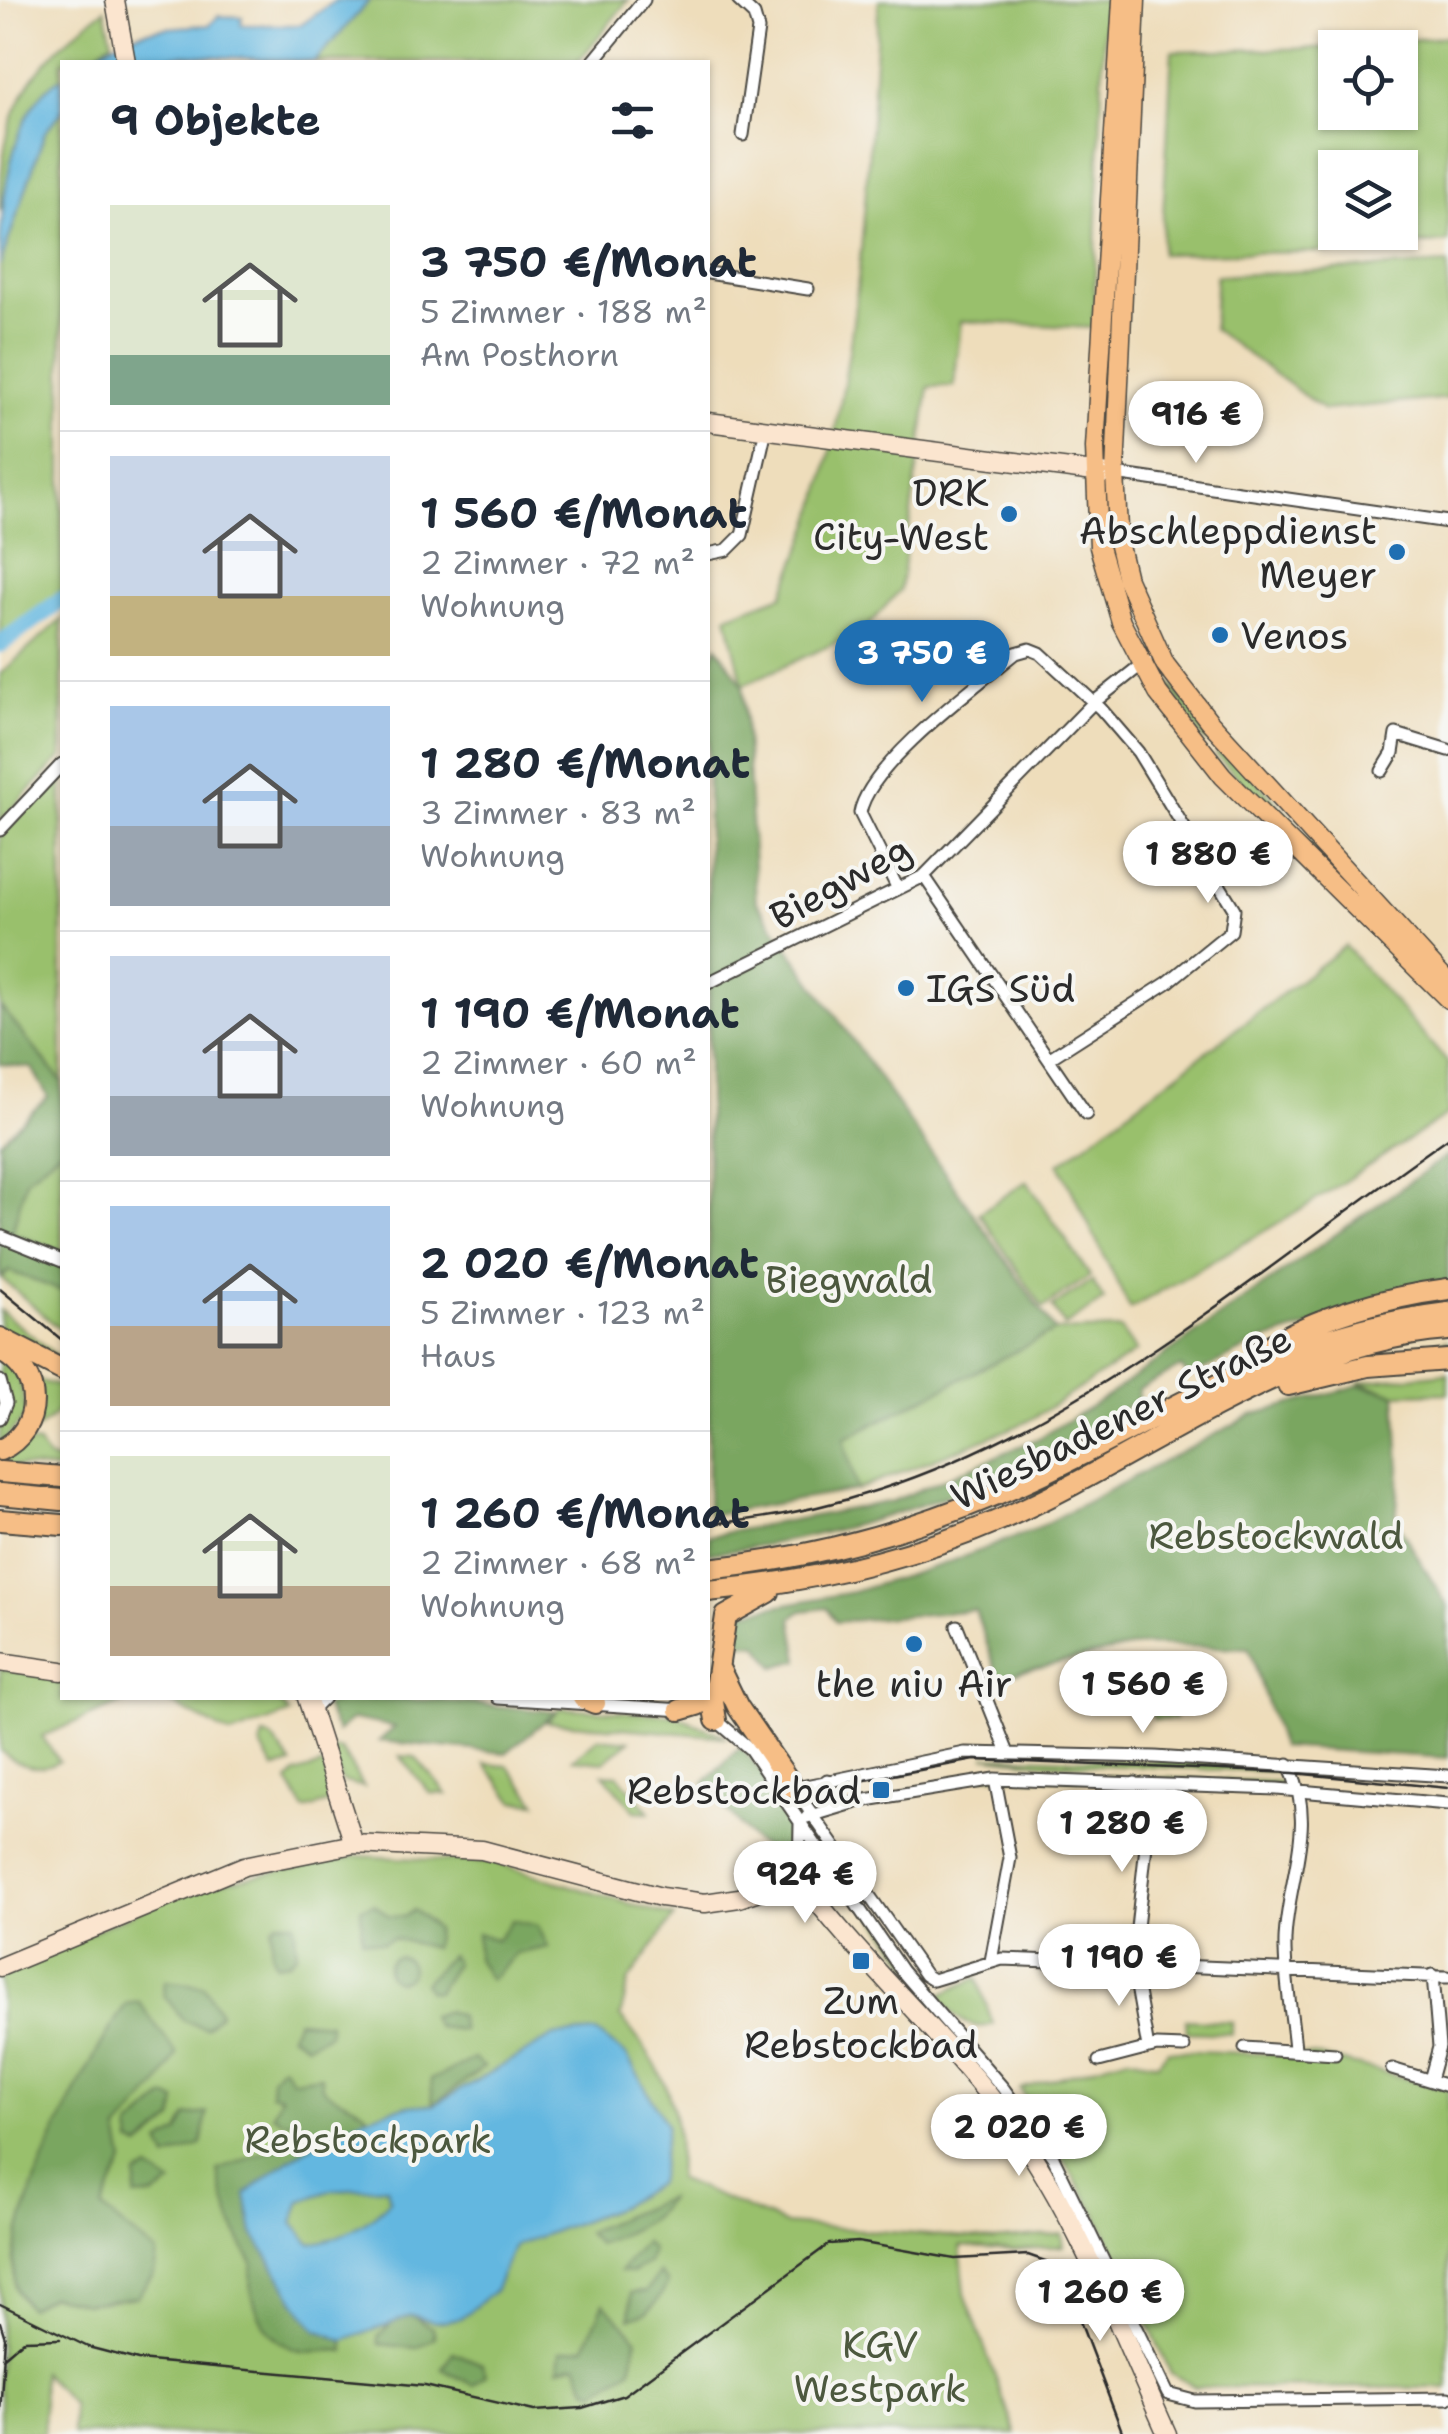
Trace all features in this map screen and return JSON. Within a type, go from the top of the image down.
[{"type":"highway","points":[[1224,1378],[1265,1348],[1311,1327],[1402,1298],[1448,1290]]},
{"type":"highway","name":"Wiesbadener Straße","points":[[710,1570],[827,1550],[932,1520],[1040,1475],[1224,1378],[1362,1328],[1448,1313]]},
{"type":"highway","name":"Wiesbadener Straße","points":[[710,1591],[809,1579],[1000,1520],[1206,1412],[1315,1362],[1367,1346],[1448,1330]]},
{"type":"highway","points":[[0,1338],[60,1369]]},
{"type":"highway","points":[[0,1352],[22,1369],[34,1399],[24,1432],[0,1450]]},
{"type":"highway","points":[[1206,1412],[1329,1374],[1448,1360]]},
{"type":"highway","points":[[0,1472],[60,1477]]},
{"type":"highway","points":[[0,1494],[60,1500]]},
{"type":"highway","points":[[0,1520],[60,1525]]},
{"type":"highway","points":[[716,1720],[714,1692],[720,1670],[722,1628],[734,1608],[809,1579]]},
{"type":"highway","points":[[720,1670],[790,1794]]},
{"type":"highway","points":[[710,1696],[714,1692]]},
{"type":"highway","points":[[680,1710],[706,1700]]},
{"type":"main road","points":[[1122,0],[1095,472],[1096,518],[1106,575],[1139,664],[1198,746],[1448,999]]},
{"type":"main road","points":[[1136,0],[1115,474],[1119,546],[1127,579],[1165,664],[1225,739],[1448,982]]},
{"type":"main road","points":[[116,9],[126,60]]},
{"type":"main road","points":[[710,422],[1115,474]]},
{"type":"main road","points":[[1198,746],[1218,751],[1225,739]]},
{"type":"main road","points":[[0,1662],[60,1671]]},
{"type":"main road","points":[[315,1704],[354,1844]]},
{"type":"main road","points":[[0,1967],[244,1866],[354,1844],[482,1850],[661,1898],[705,1902],[738,1898],[799,1878],[996,2104],[1029,2150],[1076,2234],[1167,2434]]},
{"type":"street","points":[[595,60],[644,0]]},
{"type":"street","points":[[738,0],[754,15],[758,29],[743,136]]},
{"type":"street","points":[[710,272],[808,289]]},
{"type":"street","points":[[710,554],[727,550],[742,535],[766,429]]},
{"type":"street","points":[[1115,474],[1448,522]]},
{"type":"street","points":[[898,888],[860,813],[869,786],[941,715],[1016,653],[1030,649],[1040,652],[1138,752],[1234,908],[1236,921],[1231,931],[1167,983],[1050,1058]]},
{"type":"street","points":[[1139,664],[1165,664]]},
{"type":"street","name":"Biegweg","points":[[710,983],[924,876],[1093,703],[1139,664]]},
{"type":"street","points":[[1382,770],[1393,754],[1396,734],[1448,750]]},
{"type":"street","points":[[0,830],[60,766]]},
{"type":"street","points":[[924,876],[1086,1114]]},
{"type":"street","points":[[0,1236],[60,1260]]},
{"type":"street","points":[[0,1381],[6,1403],[0,1418]]},
{"type":"street","points":[[957,1626],[1008,1753]]},
{"type":"street","points":[[589,1700],[680,1710],[716,1720],[750,1749],[812,1814],[928,1978],[944,1980],[991,1961],[1286,1968],[1448,1977]]},
{"type":"street","points":[[790,1794],[826,1780],[957,1754],[1288,1764],[1448,1776]]},
{"type":"street","points":[[1288,1764],[1299,1792],[1302,1844],[1285,1937],[1295,2049]]},
{"type":"street","points":[[800,1823],[832,1807],[995,1779],[1299,1792],[1448,1804]]},
{"type":"street","points":[[991,1961],[1010,1858],[995,1779]]},
{"type":"street","points":[[826,1780],[819,1799],[832,1807]]},
{"type":"street","points":[[1135,1784],[1146,1846],[1132,1964],[1148,2048]]},
{"type":"street","points":[[790,1794],[800,1823],[902,1971],[1002,2088],[1053,2157],[1168,2394],[1195,2400],[1448,2398]]},
{"type":"street","points":[[800,1823],[799,1878],[825,1880],[851,1897]]},
{"type":"street","points":[[1430,2080],[1439,2047],[1433,1975]]},
{"type":"street","points":[[1099,2061],[1148,2048],[1184,2047]]},
{"type":"street","points":[[1245,2048],[1335,2054]]},
{"type":"street","points":[[1392,2069],[1448,2086]]},
{"type":"green space","points":[[370,0],[628,0],[580,60],[317,60]]},
{"type":"green space","points":[[879,0],[1105,0],[1093,328],[961,321],[954,386],[929,387],[900,590],[864,630],[743,685],[727,616],[783,595],[814,514],[833,440],[861,252]]},
{"type":"green space","points":[[105,9],[112,41],[88,60],[60,60],[60,78],[36,102],[19,136],[0,211],[5,145],[12,119],[37,73]]},
{"type":"green space","points":[[1448,36],[1448,242],[1418,244],[1418,150],[1318,150],[1318,250],[1350,250],[1161,254],[1172,51],[1318,48],[1318,130],[1418,130],[1418,39]]},
{"type":"green space","points":[[60,113],[60,592],[0,641],[0,265],[45,132]]},
{"type":"green space","points":[[1448,264],[1448,398],[1324,410],[1213,329],[1216,276]]},
{"type":"green space","points":[[60,621],[60,759],[0,821],[0,674]]},
{"type":"green space","name":"Biegwald","points":[[717,646],[743,685],[756,901],[1055,1331],[844,1439],[857,1490],[710,1515],[710,664]]},
{"type":"green space","points":[[1155,665],[1216,738],[1214,742],[1204,740]]},
{"type":"green space","points":[[1228,747],[1344,880],[1339,884],[1216,755]]},
{"type":"green space","points":[[60,774],[60,1080],[0,1006],[0,835]]},
{"type":"green space","points":[[1345,946],[1448,1063],[1448,1114],[1299,1211],[1130,1309],[1059,1164]]},
{"type":"green space","points":[[0,1006],[60,1080],[60,1150],[26,1179],[12,1233],[60,1251],[60,1290],[9,1271],[0,1277],[0,1141],[48,1097],[32,1068],[0,1064]]},
{"type":"green space","points":[[60,1150],[60,1251],[12,1234],[26,1179]]},
{"type":"green space","points":[[1448,1155],[1448,1283],[1260,1342],[1189,1377],[1181,1367],[1138,1390],[1138,1400],[1088,1430],[985,1481],[932,1501],[822,1533],[710,1553],[710,1536],[893,1501],[1039,1438],[1109,1395]]},
{"type":"green space","points":[[1027,1181],[1090,1276],[1043,1308],[979,1213]]},
{"type":"green space","points":[[9,1271],[60,1290],[60,1329],[2,1279]]},
{"type":"green space","points":[[1092,1281],[1104,1300],[1065,1326],[1052,1307]]},
{"type":"green space","points":[[0,1310],[60,1359],[0,1332]]},
{"type":"green space","points":[[1120,1329],[1136,1352],[1027,1422],[857,1490],[844,1439],[1055,1331]]},
{"type":"green space","points":[[1448,1341],[1448,1350],[1352,1360]]},
{"type":"green space","points":[[0,1357],[18,1371],[27,1415],[0,1445]]},
{"type":"green space","points":[[1448,1373],[1448,1393],[1396,1394],[1359,1382]]},
{"type":"green space","points":[[35,1380],[60,1386],[55,1414],[33,1432]]},
{"type":"green space","name":"Rebstockwald","points":[[1360,1385],[1396,1394],[1400,1469],[1396,1521],[1448,1607],[1448,1758],[1281,1747],[1249,1648],[1143,1645],[998,1676],[975,1610],[836,1622],[827,1608],[802,1611],[792,1618],[799,1660],[775,1667],[758,1644],[728,1642],[729,1626],[743,1612],[853,1592],[947,1563],[1031,1531],[1252,1415]]},
{"type":"green space","points":[[26,1443],[39,1444],[47,1458],[60,1462],[60,1470],[0,1465],[0,1457]]},
{"type":"green space","points":[[0,1669],[60,1677],[60,1700],[130,1700],[42,1736],[59,1761],[43,1767],[28,1766],[0,1751]]},
{"type":"green space","points":[[165,1700],[278,1700],[289,1714],[231,1735]]},
{"type":"green space","points":[[338,1700],[436,1700],[556,1712],[506,1753],[379,1741],[395,1727],[353,1719],[337,1732],[325,1706]]},
{"type":"green space","points":[[1169,1700],[1175,1719],[1154,1719],[1148,1701]]},
{"type":"green space","points":[[560,1708],[675,1715],[727,1737],[547,1722]]},
{"type":"green space","points":[[264,1736],[272,1738],[292,1764],[274,1769],[261,1746]]},
{"type":"green space","points":[[598,1738],[629,1741],[604,1762],[573,1759]]},
{"type":"green space","points":[[740,1747],[770,1784],[785,1814],[789,1845],[785,1860],[754,1841],[704,1783]]},
{"type":"green space","points":[[330,1749],[341,1750],[364,1787],[341,1781]]},
{"type":"green space","points":[[400,1756],[415,1757],[447,1794],[430,1793]]},
{"type":"green space","points":[[984,1756],[1247,1764],[1285,1772],[1041,1763]]},
{"type":"green space","points":[[485,1764],[508,1766],[537,1803],[514,1801]]},
{"type":"green space","points":[[324,1765],[334,1801],[305,1810],[288,1782],[295,1774]]},
{"type":"green space","points":[[998,1772],[1288,1782],[1289,1787],[971,1775]]},
{"type":"green space","points":[[603,1774],[618,1775],[650,1812],[635,1811]]},
{"type":"green space","points":[[829,1853],[834,1853],[931,1988],[929,1992]]},
{"type":"green space","name":"Rebstockpark","points":[[359,1856],[495,1863],[674,1917],[629,1980],[620,2017],[649,2055],[668,2092],[677,2132],[677,2179],[784,2224],[994,2240],[1062,2234],[1064,2246],[1012,2250],[960,2246],[965,2294],[1016,2434],[72,2434],[73,2406],[42,2372],[44,2434],[0,2434],[0,1973],[187,1889]]},
{"type":"green space","points":[[374,1904],[389,1916],[404,1917],[414,1910],[436,1929],[433,1948],[392,1938],[382,1943],[362,1939],[361,1908]]},
{"type":"green space","points":[[512,1920],[538,1926],[548,1947],[516,1954],[490,1980],[477,1959],[477,1933],[497,1940]]},
{"type":"green space","points":[[277,1922],[294,1922],[297,1953],[289,1962],[276,1964],[271,1952],[272,1927]]},
{"type":"green space","points":[[450,1955],[455,1964],[437,1992],[428,1991],[424,1983]]},
{"type":"green space","points":[[399,1957],[408,1960],[408,1978],[399,1981],[390,1978],[387,1969],[390,1960]]},
{"type":"green space","points":[[977,1978],[993,2024],[969,2024],[940,1995]]},
{"type":"green space","points":[[165,1981],[204,1986],[220,2013],[206,2028],[184,2021],[164,1995]]},
{"type":"green space","points":[[139,2002],[177,2054],[160,2083],[118,2131],[124,2161],[102,2209],[157,2253],[154,2274],[136,2297],[85,2303],[51,2295],[29,2308],[16,2289],[15,2260],[34,2184],[71,2101],[110,2029],[126,2004]]},
{"type":"green space","points":[[447,2011],[459,2016],[462,2030],[436,2027],[431,2016]]},
{"type":"green space","points":[[297,2020],[329,2023],[329,2034],[306,2045],[290,2034]]},
{"type":"green space","points":[[1186,2020],[1232,2022],[1232,2034],[1187,2032]]},
{"type":"green space","points":[[1168,2050],[1320,2056],[1448,2089],[1448,2388],[1195,2387],[1171,2373],[1098,2216],[1020,2089],[1128,2057],[1158,2063]]},
{"type":"green space","points":[[473,2059],[484,2067],[433,2105],[431,2080]]},
{"type":"green space","points":[[282,2065],[293,2080],[321,2076],[327,2092],[369,2117],[345,2131],[253,2233],[317,2330],[344,2341],[345,2351],[297,2350],[265,2326],[254,2302],[253,2263],[236,2230],[220,2182],[218,2170],[292,2142],[302,2123],[283,2121],[273,2114],[281,2096],[271,2093],[272,2077]]},
{"type":"green space","points":[[165,2097],[177,2101],[174,2119],[140,2147],[132,2143],[130,2128]]},
{"type":"green space","points":[[207,2113],[201,2145],[167,2159],[160,2143],[179,2132],[187,2116]]},
{"type":"green space","points":[[149,2170],[172,2184],[154,2196],[135,2197],[137,2175]]},
{"type":"green space","points":[[668,2198],[647,2221],[617,2237],[597,2244],[586,2232]]},
{"type":"green space","points":[[644,2242],[652,2250],[648,2263],[632,2273],[620,2271]]},
{"type":"green space","points":[[659,2273],[668,2283],[661,2296],[649,2310],[630,2318],[631,2293],[646,2292]]},
{"type":"green space","points":[[604,2303],[637,2338],[631,2369],[596,2391],[587,2388],[577,2364],[559,2368],[561,2351],[585,2347]]},
{"type":"green space","points":[[412,2315],[433,2328],[435,2337],[416,2348],[379,2344],[378,2336],[392,2322]]},
{"type":"green space","points":[[453,2352],[482,2364],[486,2375],[473,2385],[442,2369]]},
{"type":"water","points":[[336,0],[370,0],[316,60],[182,55],[153,60],[88,60],[130,36],[210,25],[218,16],[242,17],[241,25],[301,25]]},
{"type":"water","points":[[60,79],[60,113],[45,132],[0,265],[2,216],[11,162],[19,135],[44,92]]},
{"type":"water","points":[[596,2032],[627,2056],[667,2125],[658,2183],[621,2206],[514,2246],[494,2291],[461,2318],[436,2322],[412,2315],[344,2341],[317,2330],[253,2233],[246,2194],[334,2133],[385,2111],[434,2105],[554,2036]],"holes":[[[387,2187],[390,2200],[364,2223],[320,2242],[310,2243],[293,2222],[301,2201],[332,2190]]]},
{"type":"waterway","points":[[0,644],[60,601]]},
{"type":"tram line","points":[[849,1783],[975,1760],[1293,1773],[1448,1788]]},
{"type":"railway","points":[[710,1524],[815,1508],[915,1477],[1010,1435],[1102,1383],[1190,1325],[1448,1138]]},
{"type":"railway","points":[[0,1289],[60,1338]]},
{"type":"railway","points":[[0,2304],[88,2347],[138,2360],[425,2386],[534,2411],[582,2408],[624,2395],[829,2244],[858,2242],[955,2259],[1028,2255],[1048,2262],[1065,2282],[1123,2434]]},
{"type":"railway","points":[[0,2322],[5,2338],[0,2413]]},
{"type":"railway","points":[[3,2358],[24,2340],[60,2339]]},
{"type":"place","name":"DRK City-West","points":[[1009,514]]},
{"type":"place","name":"Abschleppdienst Meyer","points":[[1397,552]]},
{"type":"place","name":"Venos","points":[[1220,635]]},
{"type":"place","name":"IGS Süd","points":[[906,988]]},
{"type":"place","name":"the niu Air","points":[[914,1644]]},
{"type":"place","name":"Rebstockbad","points":[[881,1790]]},
{"type":"place","name":"Zum Rebstockbad","points":[[861,1961]]},
{"type":"park label","name":"KGV Westpark","points":[[880,2366]]}]
